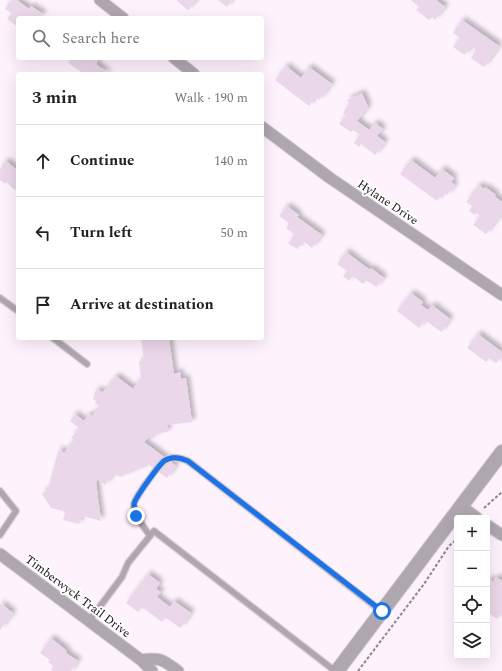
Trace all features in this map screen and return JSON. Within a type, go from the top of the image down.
[{"type":"street","points":[[100,0],[120,16]]},
{"type":"street","points":[[176,60],[192,72]]},
{"type":"street","name":"Hylane Drive","points":[[264,128],[330,178],[502,295]]},
{"type":"street","points":[[336,671],[502,452]]},
{"type":"street","points":[[461,506],[480,514]]},
{"type":"street","points":[[490,527],[502,535]]},
{"type":"street","name":"Timberwyck Trail Drive","points":[[0,554],[141,660],[152,671]]},
{"type":"street","points":[[141,660],[155,658],[167,662],[178,671]]},
{"type":"lane","points":[[0,298],[16,310]]},
{"type":"lane","points":[[56,340],[87,364]]},
{"type":"lane","points":[[150,536],[136,516],[134,504],[141,491],[164,461],[170,458],[181,458],[188,461],[382,611]]},
{"type":"lane","points":[[0,491],[16,511],[0,535]]},
{"type":"lane","points":[[89,621],[122,577],[128,563],[154,531],[336,671]]},
{"type":"path","points":[[480,514],[502,492]]},
{"type":"path","points":[[358,671],[424,584],[449,546],[454,542]]},
{"type":"building","points":[[11,0],[17,0],[29,9],[31,6],[43,14],[42,16],[16,16],[16,26],[7,19],[12,13],[5,9]]},
{"type":"building","points":[[196,0],[188,10],[177,1]]},
{"type":"building","points":[[218,0],[232,0],[227,7]]},
{"type":"building","points":[[411,0],[436,0],[445,7],[435,20],[432,17],[429,20],[416,10],[419,7]]},
{"type":"building","points":[[462,20],[499,46],[484,67],[471,58],[476,50],[471,46],[465,55],[453,47],[460,38],[453,33]]},
{"type":"building","points":[[70,60],[98,60],[96,64],[106,72],[81,72],[68,63]]},
{"type":"building","points":[[286,66],[301,78],[309,67],[332,84],[319,100],[315,97],[309,106],[275,80]]},
{"type":"building","points":[[362,93],[368,107],[357,121],[369,130],[375,123],[383,129],[377,136],[385,142],[375,155],[361,144],[359,147],[354,143],[360,135],[353,130],[351,132],[339,124],[346,115],[343,113],[349,104],[347,100]]},
{"type":"building","points":[[411,160],[435,178],[442,169],[454,178],[451,182],[455,185],[447,195],[443,192],[437,201],[400,174]]},
{"type":"building","points":[[6,161],[16,169],[15,190],[6,182],[5,184],[0,180],[0,169]]},
{"type":"building","points":[[479,185],[484,189],[485,187],[496,195],[494,196],[502,202],[502,213],[486,234],[473,225],[480,216],[476,213],[474,215],[469,211],[472,206],[466,202]]},
{"type":"building","points":[[287,206],[299,215],[297,217],[322,235],[312,248],[303,241],[297,249],[288,243],[295,235],[286,228],[289,223],[279,216]]},
{"type":"building","points":[[346,252],[370,270],[371,268],[384,278],[376,287],[366,280],[363,284],[353,276],[349,281],[343,276],[347,271],[337,264]]},
{"type":"building","points":[[411,293],[423,302],[421,305],[428,310],[432,305],[450,319],[441,332],[425,320],[419,328],[397,311]]},
{"type":"building","points":[[478,334],[502,352],[502,355],[496,363],[489,358],[486,362],[467,348]]},
{"type":"building","points":[[141,340],[169,340],[174,374],[180,372],[181,379],[186,378],[192,422],[167,425],[168,432],[158,432],[153,439],[150,436],[144,442],[176,466],[167,478],[149,465],[120,477],[114,473],[105,485],[98,479],[96,482],[101,521],[83,516],[79,524],[63,520],[65,514],[63,511],[51,508],[42,494],[48,488],[59,449],[64,453],[74,440],[71,438],[79,428],[70,421],[75,414],[84,421],[89,414],[92,416],[99,406],[93,399],[96,390],[103,392],[116,376],[133,389],[141,378],[139,361],[144,360]]},
{"type":"building","points":[[148,574],[160,583],[156,589],[161,592],[157,597],[170,607],[174,601],[191,613],[180,628],[165,617],[162,622],[142,607],[138,612],[126,603]]},
{"type":"building","points":[[496,577],[502,581],[502,612],[497,619],[490,614],[490,580],[493,582]]},
{"type":"building","points":[[0,603],[13,613],[0,630]]},
{"type":"building","points":[[51,638],[67,651],[66,653],[78,661],[71,671],[53,671],[51,669],[53,666],[48,662],[50,660],[40,653]]},
{"type":"route","points":[[136,516],[134,504],[141,491],[164,461],[170,458],[181,458],[188,461],[382,611]]}]
